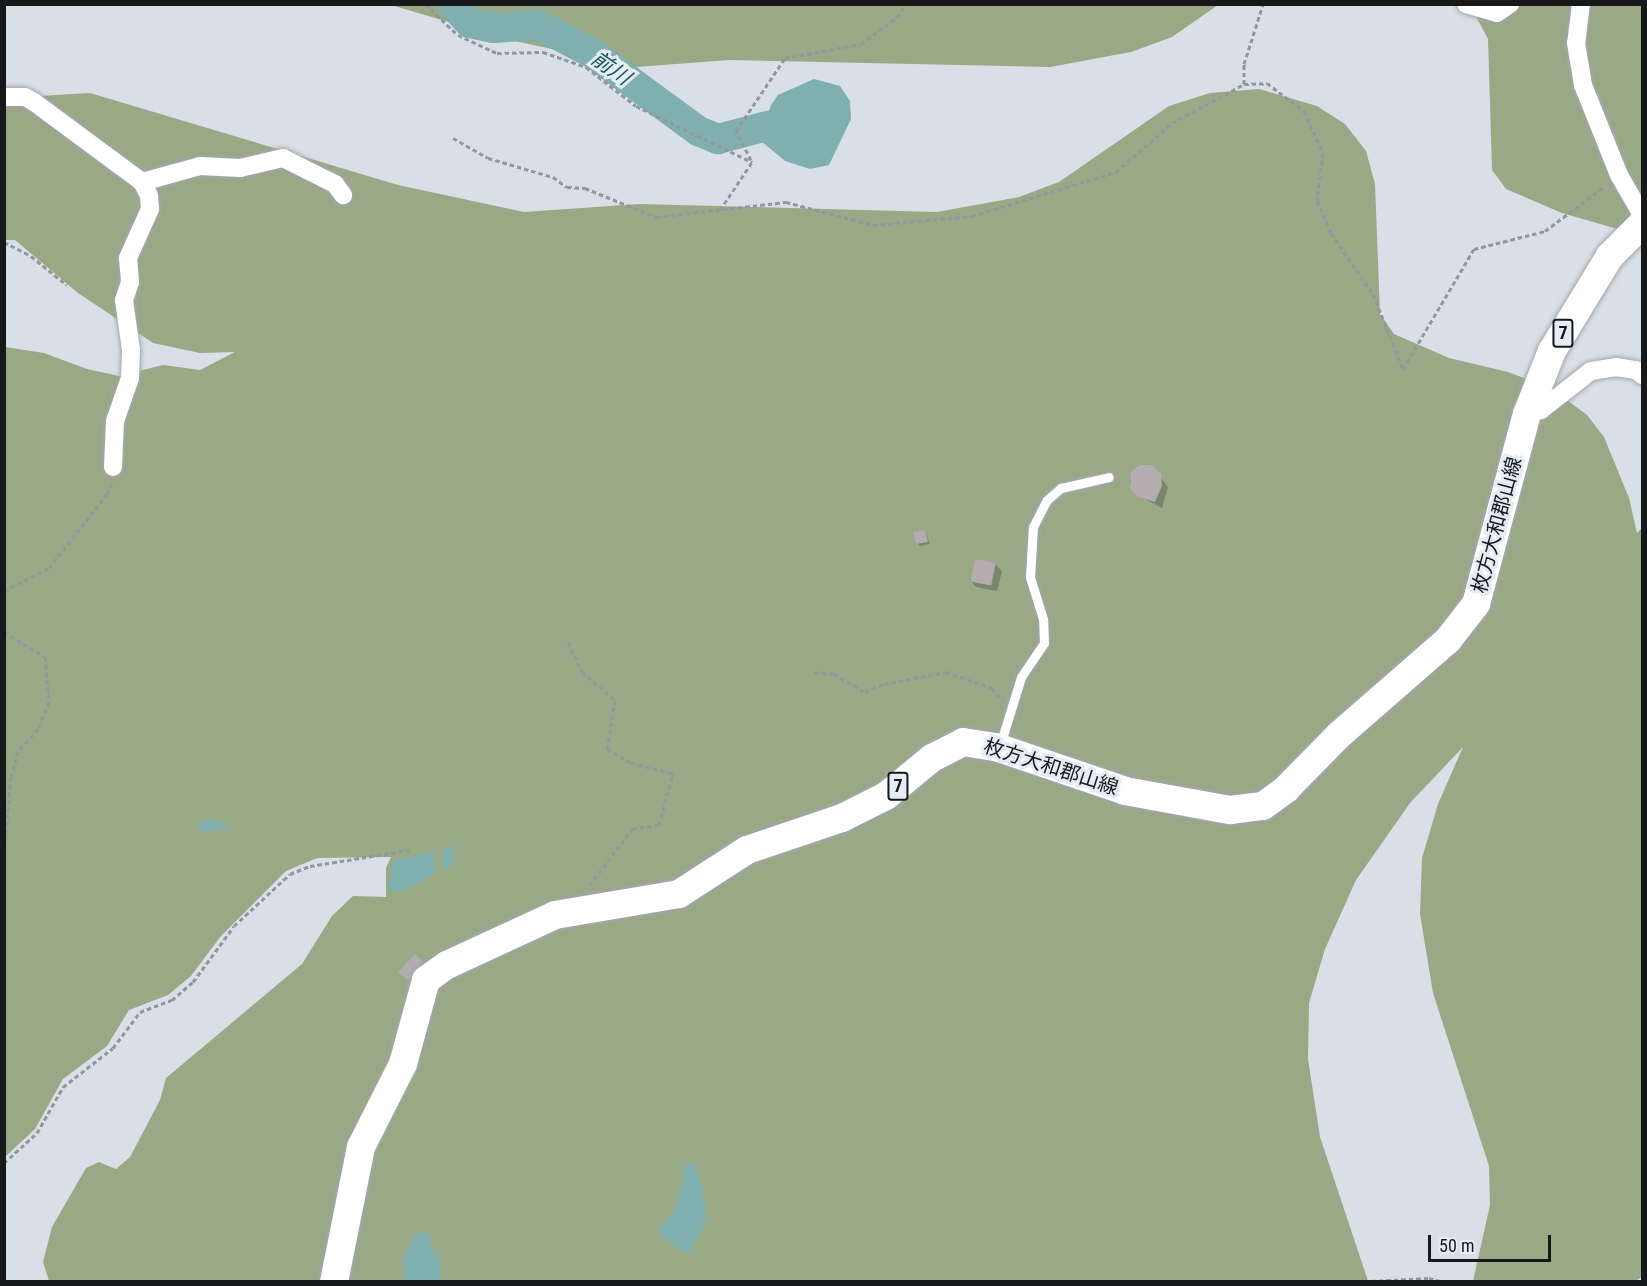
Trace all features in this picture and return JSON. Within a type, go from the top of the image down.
[{"type":"main road","name":"枚方大和郡山線","points":[[334,1281],[361,1147],[403,1064],[422,991],[433,974],[555,915],[679,894],[747,850],[843,818],[886,796],[949,747],[963,742],[999,748],[1125,791],[1230,810],[1263,806],[1286,789],[1465,622],[1476,604],[1487,571],[1527,414],[1552,351],[1610,256],[1642,224]]},
{"type":"street","points":[[1466,4],[1497,13],[1510,4]]},
{"type":"street","points":[[1581,4],[1576,43],[1583,85],[1619,176],[1642,215]]},
{"type":"street","points":[[4,97],[25,97],[34,102],[142,182],[150,209],[128,258],[130,282],[124,300],[131,350],[130,378],[115,421],[113,467]]},
{"type":"street","points":[[142,182],[200,166],[240,168],[284,159],[335,184],[343,195]]},
{"type":"street","points":[[1527,414],[1541,410],[1591,371],[1616,367],[1636,370],[1642,375]]},
{"type":"lane","points":[[999,748],[1021,677],[1044,643],[1043,619],[1030,577],[1033,527],[1047,500],[1061,488],[1109,477]]},
{"type":"path","points":[[425,4],[458,35],[497,53],[543,52],[586,67],[636,106],[752,162]]},
{"type":"path","points":[[752,162],[736,131],[785,58],[861,44],[897,17],[906,4]]},
{"type":"path","points":[[1244,84],[1244,64],[1263,4]]},
{"type":"path","points":[[453,138],[488,158],[553,177],[567,187],[585,188],[656,217],[786,202],[873,225],[972,216],[1116,172],[1172,123],[1244,84],[1268,83],[1304,111],[1323,153],[1317,201],[1331,233],[1373,294],[1403,369],[1474,249],[1545,231],[1619,176]]},
{"type":"path","points":[[720,211],[752,162]]},
{"type":"path","points":[[4,242],[31,256],[67,285]]},
{"type":"path","points":[[4,591],[49,568],[107,494],[113,467]]},
{"type":"path","points":[[4,632],[45,657],[49,702],[38,729],[18,751],[11,777],[4,854]]},
{"type":"path","points":[[568,642],[582,672],[615,700],[607,748],[652,770],[672,773],[659,825],[633,828],[587,888]]},
{"type":"path","points":[[814,672],[834,674],[865,692],[884,684],[946,672],[992,688],[1000,697],[999,707]]},
{"type":"path","points":[[4,1162],[37,1133],[63,1087],[113,1048],[140,1012],[172,1000],[193,982],[234,926],[290,874],[310,866],[410,850]]},
{"type":"path","points":[[1349,1281],[1429,1278],[1444,1281]]},
{"type":"shaded area","points":[[391,5],[1218,5],[1172,37],[1131,52],[1050,67],[729,60],[636,67],[510,40]]},
{"type":"shaded area","points":[[1470,5],[1642,5],[1642,236],[1562,213],[1506,189],[1492,170],[1488,39]]},
{"type":"shaded area","points":[[814,79],[840,86],[850,101],[851,119],[829,165],[810,169],[785,161],[761,141],[761,134],[771,105],[778,95]]},
{"type":"shaded area","points":[[1259,89],[1317,106],[1345,124],[1366,151],[1375,184],[1380,314],[1394,334],[1449,358],[1508,372],[1551,388],[1587,415],[1604,437],[1629,498],[1637,533],[1642,528],[1642,1277],[1633,1282],[1473,1281],[1490,1205],[1489,1166],[1433,993],[1420,914],[1422,858],[1438,804],[1463,747],[1410,803],[1356,880],[1325,949],[1309,1003],[1308,1059],[1320,1137],[1368,1281],[49,1281],[43,1262],[52,1227],[86,1168],[99,1162],[116,1169],[130,1157],[160,1100],[166,1078],[302,964],[332,916],[353,896],[386,897],[386,868],[391,857],[317,858],[286,871],[221,936],[191,976],[168,995],[129,1010],[107,1046],[63,1079],[35,1129],[5,1157],[5,347],[44,353],[87,369],[119,376],[163,365],[200,370],[235,352],[200,353],[153,343],[78,293],[15,240],[5,240],[4,105],[40,96],[90,93],[398,185],[524,212],[639,204],[937,212],[1019,197],[1059,182],[1169,106],[1210,93]]},
{"type":"shaded area","points":[[211,819],[228,826],[228,829],[201,832],[199,824]]},
{"type":"shaded area","points":[[455,845],[451,866],[443,870],[442,850]]},
{"type":"shaded area","points":[[434,851],[435,873],[406,890],[391,892],[388,884],[393,861]]},
{"type":"shaded area","points":[[692,1162],[703,1187],[706,1222],[688,1255],[664,1238],[659,1229],[674,1212],[686,1163]]},
{"type":"shaded area","points":[[429,1232],[431,1247],[440,1259],[441,1281],[405,1281],[403,1258],[415,1234]]},
{"type":"building","points":[[1140,465],[1152,465],[1161,474],[1162,486],[1155,502],[1138,497],[1130,489],[1131,472]]},
{"type":"building","points":[[925,530],[928,542],[916,544],[913,532]]},
{"type":"building","points":[[975,559],[996,563],[991,586],[971,582]]},
{"type":"building","points":[[415,954],[423,962],[409,981],[398,972]]},
{"type":"waterway","name":"前川","points":[[452,4],[470,23],[493,28],[538,25],[592,53],[698,131],[718,139],[767,126]]}]
